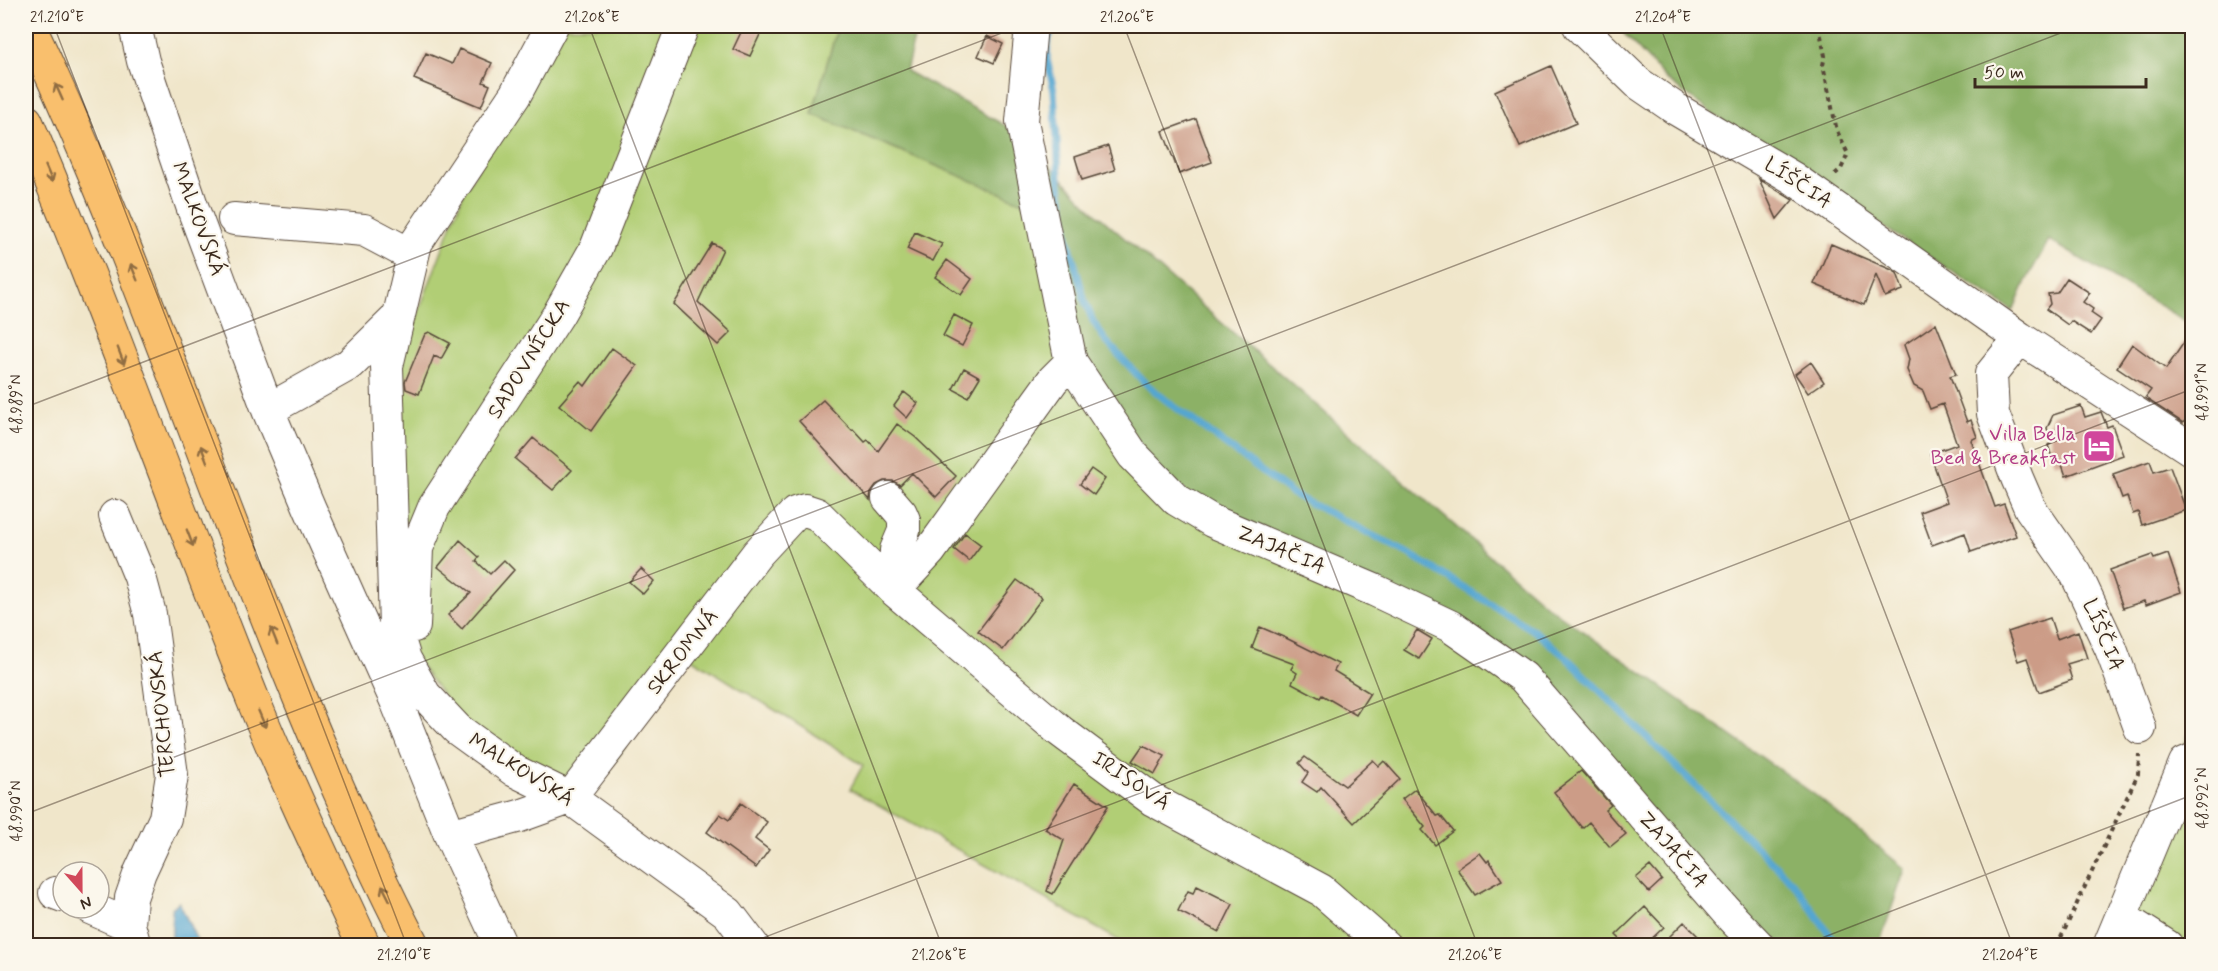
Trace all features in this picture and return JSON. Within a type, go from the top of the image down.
[{"type":"highway","points":[[29,26],[93,170],[134,271],[303,710],[380,882],[413,945]]},
{"type":"highway","points":[[26,121],[107,320],[255,703],[311,833],[364,945]]},
{"type":"street","name":"MALKOVSKÁ","points":[[135,26],[143,61],[192,206],[267,410],[397,703],[450,835],[501,945]]},
{"type":"street","name":"SADOVNÍCKA","points":[[425,695],[414,625],[417,548],[434,507],[558,315],[596,248],[683,26]]},
{"type":"street","name":"ZAJAČIA","points":[[1030,26],[1022,121],[1071,362],[1133,455],[1177,500],[1212,521],[1374,590],[1450,626],[1523,677],[1732,919],[1759,945]]},
{"type":"street","name":"LÍŠČIA","points":[[1579,26],[1645,87],[1676,109],[1793,178],[2020,338],[2193,450]]},
{"type":"street","name":"MALKOVSKÁ","points":[[548,27],[514,95],[416,243],[387,366],[395,627],[405,659],[425,695],[456,729],[515,771],[570,798],[728,913],[753,945]]},
{"type":"street","points":[[234,219],[364,230],[413,256]]},
{"type":"street","points":[[267,410],[350,364],[398,317]]},
{"type":"street","name":"LÍŠČIA","points":[[2020,338],[1991,374],[1993,414],[2030,508],[2076,574],[2111,649],[2140,728]]},
{"type":"street","points":[[894,590],[930,551],[1053,380],[1071,362]]},
{"type":"street","points":[[888,498],[904,520],[904,531],[896,550],[894,590]]},
{"type":"street","name":"SKROMNÁ","points":[[570,798],[757,554],[795,513],[805,510],[817,514],[894,590]]},
{"type":"street","name":"TERCHOVSKÁ","points":[[116,516],[140,578],[150,614],[172,776],[165,818],[140,872],[131,898],[132,935]]},
{"type":"street","name":"IRISOVÁ","points":[[894,590],[1060,731],[1154,800],[1321,890],[1385,945]]},
{"type":"street","points":[[2109,945],[2185,763],[2193,760]]},
{"type":"street","points":[[450,835],[520,816],[570,798]]},
{"type":"street","points":[[2121,916],[2167,945]]},
{"type":"street","points":[[109,920],[132,935]]},
{"type":"path","points":[[1813,192],[1841,169],[1848,154],[1837,131],[1822,65],[1825,56],[1819,26]]},
{"type":"path","points":[[2057,945],[2138,774],[2140,728]]},
{"type":"green space","points":[[561,26],[838,26],[812,114],[1028,204],[1540,684],[1765,945],[1127,945],[850,789],[863,765],[688,656],[588,800],[486,753],[404,644],[395,374],[464,192]]},
{"type":"green space","points":[[838,26],[917,26],[906,71],[1019,133],[1091,209],[1547,606],[1815,795],[1905,869],[1879,945],[1765,945],[1540,684],[1170,493],[1090,396],[1028,204],[812,114]]},
{"type":"green space","points":[[1617,26],[2192,26],[2192,325],[2049,240],[2026,281],[2013,311],[1736,131],[1668,81]]},
{"type":"green space","points":[[2192,727],[2192,945],[2097,945]]},
{"type":"water","points":[[179,902],[199,945],[172,945],[172,908]]},
{"type":"building","points":[[744,26],[764,26],[750,56],[733,49]]},
{"type":"building","points":[[987,36],[1003,44],[994,63],[978,56]]},
{"type":"building","points":[[459,49],[492,63],[483,82],[490,85],[481,107],[414,79],[426,53],[452,64]]},
{"type":"building","points":[[1551,66],[1576,123],[1520,147],[1495,91]]},
{"type":"building","points":[[1196,119],[1212,162],[1179,174],[1163,131]]},
{"type":"building","points":[[1108,146],[1115,170],[1082,180],[1075,157]]},
{"type":"building","points":[[1759,179],[1793,200],[1777,219]]},
{"type":"building","points":[[915,232],[942,244],[933,261],[907,249]]},
{"type":"building","points":[[712,243],[723,249],[698,302],[731,332],[718,345],[674,304]]},
{"type":"building","points":[[1831,244],[1897,273],[1903,290],[1885,297],[1876,275],[1864,305],[1814,284]]},
{"type":"building","points":[[947,260],[972,279],[961,295],[935,277]]},
{"type":"building","points":[[2067,278],[2090,293],[2083,302],[2093,309],[2091,313],[2101,320],[2091,334],[2071,321],[2068,325],[2046,309],[2050,304],[2048,294],[2057,293]]},
{"type":"building","points":[[954,315],[973,325],[962,346],[943,336]]},
{"type":"building","points":[[1936,323],[1956,374],[1950,376],[1967,422],[1971,420],[1977,437],[1971,440],[1995,507],[2004,504],[2016,536],[1971,552],[1965,533],[1932,545],[1920,512],[1947,502],[1930,454],[1957,444],[1943,404],[1930,409],[1923,391],[1914,386],[1907,370],[1909,359],[1904,345]]},
{"type":"building","points":[[2193,329],[2193,411],[2183,423],[2145,398],[2151,390],[2117,367],[2132,344],[2166,369]]},
{"type":"building","points":[[429,332],[450,343],[441,359],[434,356],[419,394],[406,389],[405,382],[425,334]]},
{"type":"building","points":[[612,348],[637,366],[591,431],[559,405],[580,381],[585,386]]},
{"type":"building","points":[[1811,362],[1824,382],[1808,393],[1795,374]]},
{"type":"building","points":[[964,368],[980,377],[968,397],[953,389]]},
{"type":"building","points":[[904,392],[918,403],[907,418],[894,406]]},
{"type":"building","points":[[823,400],[852,430],[865,442],[868,440],[878,451],[897,424],[915,437],[956,476],[936,497],[912,473],[900,485],[893,481],[884,481],[876,485],[871,492],[870,500],[799,421]]},
{"type":"building","points":[[2081,406],[2085,417],[2101,412],[2107,427],[2112,425],[2123,455],[2066,476],[2061,462],[2054,464],[2048,445],[2052,443],[2047,428],[2053,415]]},
{"type":"building","points":[[533,438],[572,470],[553,490],[515,459]]},
{"type":"building","points":[[2150,461],[2154,472],[2170,467],[2186,510],[2142,525],[2138,512],[2133,514],[2127,496],[2122,498],[2113,474]]},
{"type":"building","points":[[1091,469],[1105,479],[1094,495],[1080,484]]},
{"type":"building","points":[[965,533],[981,545],[969,561],[954,549]]},
{"type":"building","points":[[460,540],[479,557],[476,561],[490,574],[504,560],[514,570],[462,629],[448,615],[471,593],[438,567]]},
{"type":"building","points":[[2168,554],[2181,592],[2146,605],[2144,601],[2123,608],[2110,570],[2152,555],[2154,559]]},
{"type":"building","points":[[641,569],[654,581],[643,594],[629,582]]},
{"type":"building","points":[[1017,580],[1042,598],[1003,650],[978,631]]},
{"type":"building","points":[[2050,618],[2057,639],[2078,631],[2087,658],[2067,664],[2072,680],[2039,692],[2027,658],[2018,661],[2008,632]]},
{"type":"building","points":[[1260,627],[1338,664],[1334,671],[1370,693],[1356,715],[1322,695],[1320,698],[1292,683],[1297,673],[1291,669],[1294,664],[1252,648]]},
{"type":"building","points":[[1417,630],[1432,639],[1419,659],[1404,650]]},
{"type":"building","points":[[1143,745],[1165,756],[1155,774],[1132,761]]},
{"type":"building","points":[[1305,757],[1345,786],[1373,760],[1379,766],[1384,761],[1400,779],[1354,823],[1321,787],[1317,792],[1302,782],[1308,773],[1299,763]]},
{"type":"building","points":[[1581,771],[1611,805],[1605,810],[1626,834],[1610,847],[1589,822],[1582,828],[1554,792]]},
{"type":"building","points":[[1074,784],[1108,806],[1053,894],[1047,891],[1064,840],[1045,829]]},
{"type":"building","points":[[1415,789],[1437,816],[1440,815],[1453,831],[1435,845],[1422,830],[1425,827],[1402,799]]},
{"type":"building","points":[[741,803],[767,822],[755,839],[769,850],[756,868],[707,832],[720,814],[729,820]]},
{"type":"building","points":[[1480,853],[1487,862],[1489,860],[1502,880],[1475,895],[1457,869]]},
{"type":"building","points":[[1650,866],[1662,880],[1649,892],[1636,878]]},
{"type":"building","points":[[1197,886],[1233,904],[1219,932],[1178,911],[1188,891],[1193,893]]},
{"type":"building","points":[[1645,907],[1664,927],[1645,945],[1626,945],[1616,935]]},
{"type":"building","points":[[1684,922],[1707,945],[1661,945]]},
{"type":"waterway","points":[[1053,26],[1048,41],[1047,59],[1054,91],[1059,178],[1068,239],[1085,302],[1105,340],[1144,382],[1167,401],[1292,494],[1411,555],[1533,630],[1566,657],[1795,885],[1838,946]]},
{"type":"place","name":"Villa Bella Bed & Breakfast","points":[[2099,446]]}]
